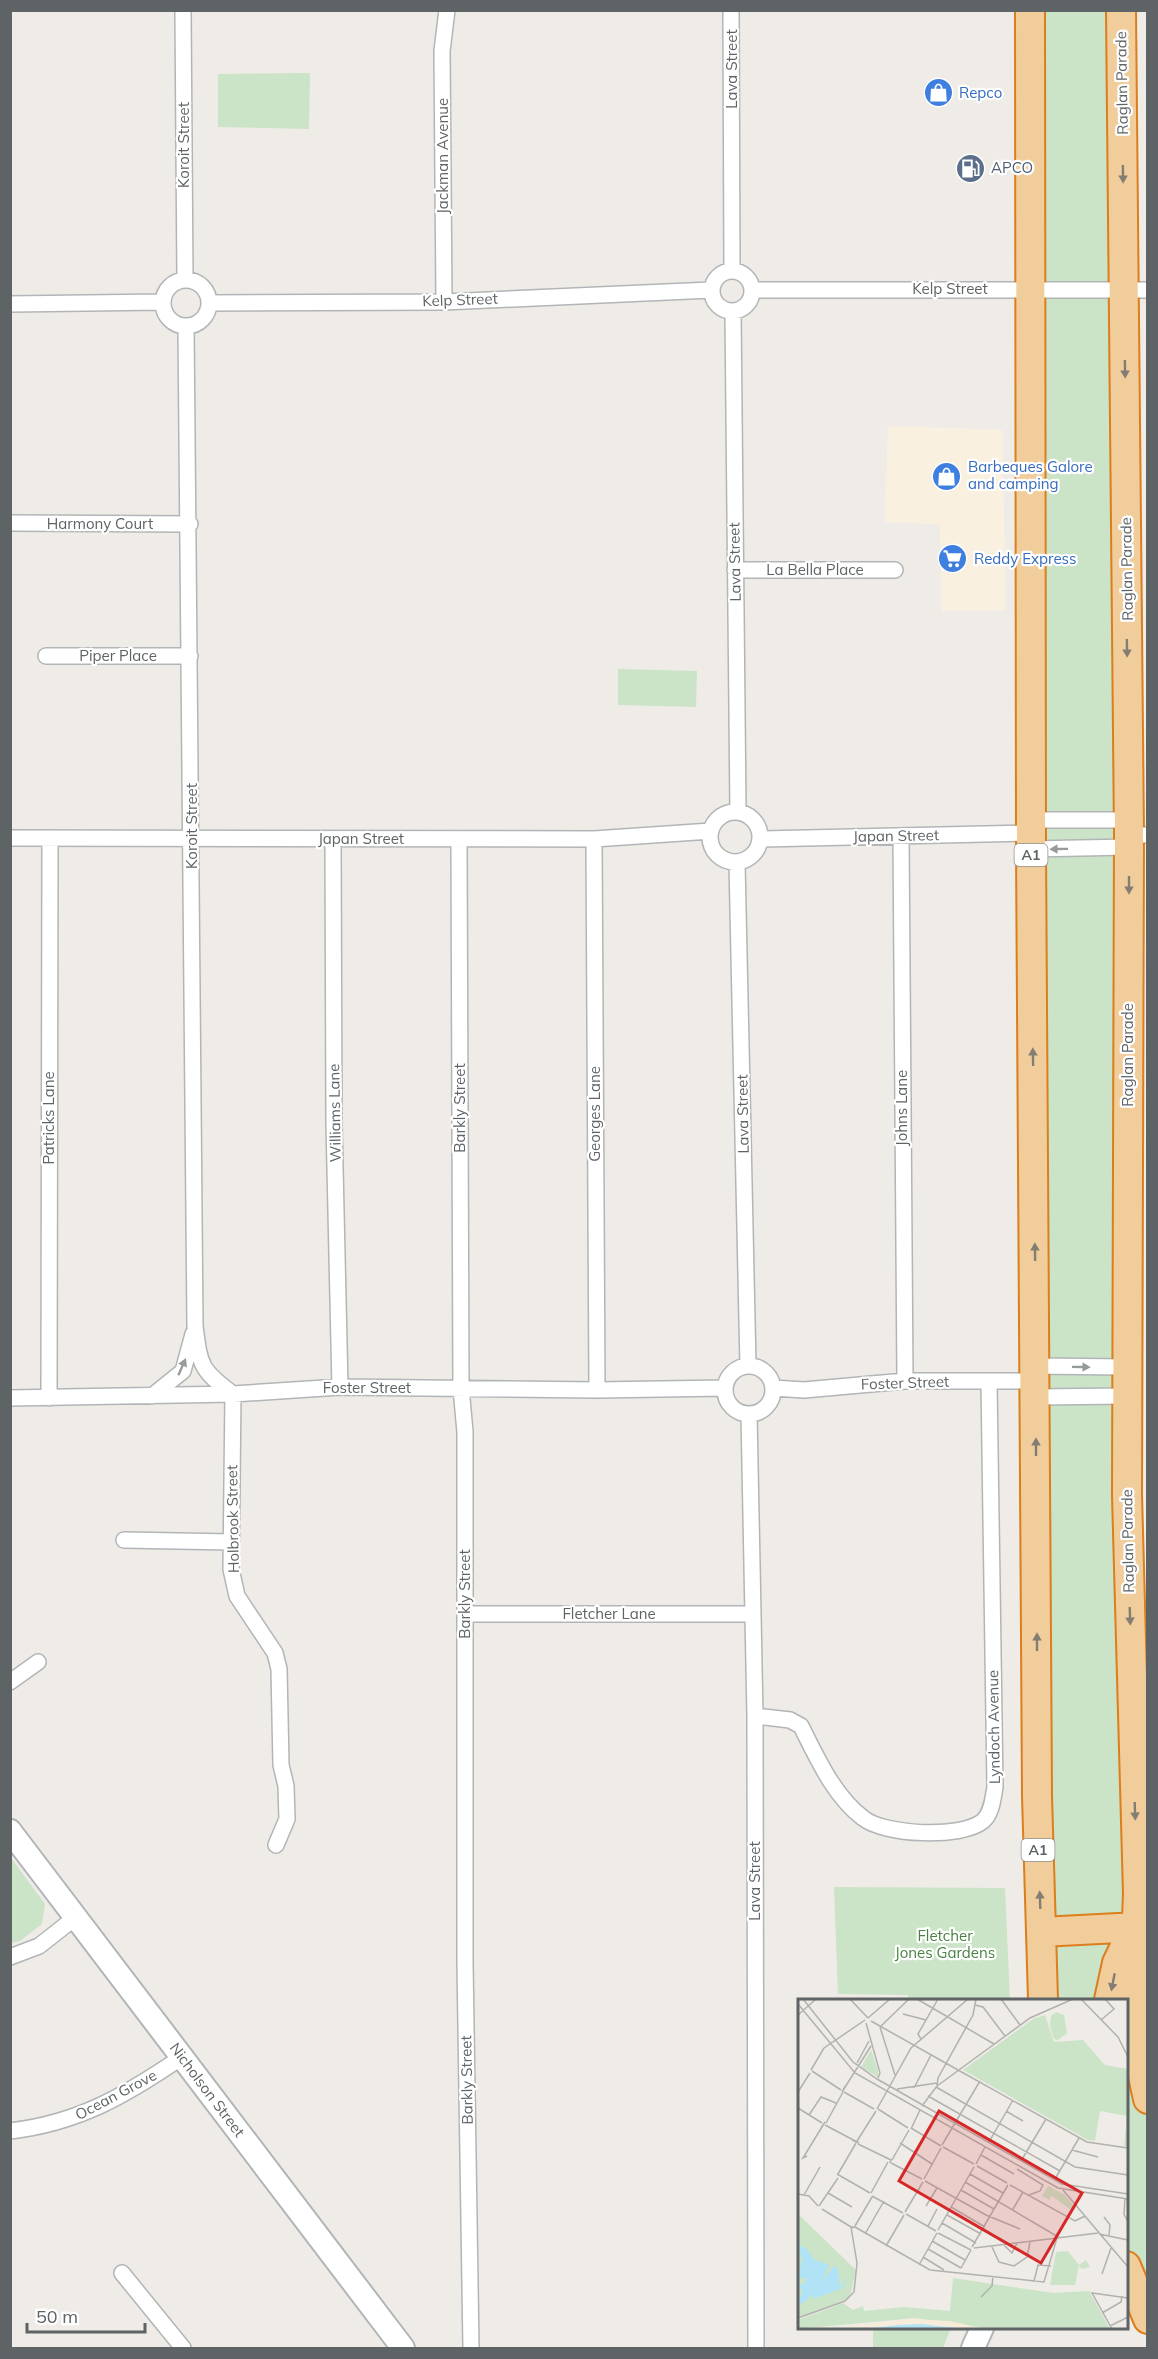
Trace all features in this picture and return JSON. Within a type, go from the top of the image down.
[{"type":"highway","name":"A1","points":[[1030,10],[1031,834],[1037,1796],[1043,1999]]},
{"type":"highway","name":"Raglan Parade","points":[[1121,10],[1136,290],[1131,1380],[1143,1927],[1135,2021],[1148,2099]]},
{"type":"highway","points":[[1041,1932],[1143,1927]]},
{"type":"highway","points":[[1110,1999],[1123,1947],[1143,1927]]},
{"type":"highway","points":[[1128,2271],[1148,2319]]},
{"type":"street","name":"Koroit Street","points":[[183,10],[185,280]]},
{"type":"street","name":"Jackman Avenue","points":[[444,302],[442,51],[447,10]]},
{"type":"street","name":"Lava Street","points":[[731,10],[732,271]]},
{"type":"street","points":[[732,271],[743,274],[752,290],[749,302],[742,309],[733,312],[719,308],[713,300],[711,290],[721,273],[732,271]]},
{"type":"street","points":[[185,280],[201,286],[209,303],[202,319],[186,326],[179,325],[167,316],[162,302],[169,286],[185,280]]},
{"type":"street","name":"Kelp Street","points":[[752,290],[1029,288],[1136,290]]},
{"type":"street","name":"Kelp Street","points":[[209,303],[444,302],[711,290]]},
{"type":"street","points":[[10,304],[162,302]]},
{"type":"street","name":"Lava Street","points":[[733,312],[738,812]]},
{"type":"street","name":"Koroit Street","points":[[186,326],[190,524],[195,1326],[199,1359],[214,1380],[233,1394]]},
{"type":"street","name":"Harmony Court","points":[[10,523],[190,524]]},
{"type":"street","name":"La Bella Place","points":[[735,570],[895,570]]},
{"type":"street","name":"Piper Place","points":[[46,656],[190,656]]},
{"type":"street","points":[[738,812],[756,822],[760,839],[752,856],[737,863],[721,858],[714,851],[711,831],[719,819],[738,812]]},
{"type":"street","name":"Japan Street","points":[[10,838],[594,839],[711,831]]},
{"type":"street","name":"Japan Street","points":[[1031,834],[1134,834]]},
{"type":"street","name":"Japan Street","points":[[760,839],[1134,834]]},
{"type":"street","name":"Johns Lane","points":[[902,836],[905,1381]]},
{"type":"street","name":"Patricks Lane","points":[[49,1398],[50,837]]},
{"type":"street","name":"Williams Lane","points":[[333,839],[334,1123],[340,1387]]},
{"type":"street","name":"Georges Lane","points":[[594,839],[597,1390]]},
{"type":"street","name":"Barkly Street","points":[[459,840],[461,1388],[465,1432],[465,1963],[471,2349]]},
{"type":"street","name":"Lava Street","points":[[737,863],[748,1366]]},
{"type":"street","name":"Koroit Street","points":[[152,1396],[183,1371],[195,1326]]},
{"type":"street","points":[[748,1366],[765,1372],[773,1388],[770,1404],[757,1413],[749,1414],[734,1409],[726,1396],[725,1388],[733,1372],[748,1366]]},
{"type":"street","points":[[1036,1381],[1131,1380]]},
{"type":"street","points":[[1036,1381],[1131,1380]]},
{"type":"street","name":"Foster Street","points":[[773,1388],[804,1389],[905,1381],[1036,1381]]},
{"type":"street","name":"Lyndoch Avenue","points":[[755,1716],[790,1720],[801,1726],[846,1803],[865,1820],[885,1830],[954,1832],[972,1827],[985,1820],[993,1803],[995,1787],[988,1382]]},
{"type":"street","name":"Foster Street","points":[[10,1398],[233,1394],[340,1387],[597,1390],[725,1388]]},
{"type":"street","name":"Holbrook Street","points":[[233,1394],[231,1569],[237,1596],[275,1653],[279,1668],[281,1765],[286,1786],[287,1819],[276,1845]]},
{"type":"street","name":"Lava Street","points":[[749,1414],[755,1716],[756,2349]]},
{"type":"street","points":[[124,1540],[231,1542]]},
{"type":"street","name":"Fletcher Lane","points":[[465,1614],[753,1614]]},
{"type":"street","points":[[10,1682],[38,1662]]},
{"type":"street","name":"Nicholson Street","points":[[10,1831],[403,2349]]},
{"type":"street","points":[[10,1958],[39,1946],[75,1917]]},
{"type":"street","name":"Ocean Grove","points":[[10,2131],[70,2120],[99,2108],[182,2057]]},
{"type":"street","points":[[122,2273],[183,2349]]},
{"type":"street","points":[[973,2349],[982,2329]]},
{"type":"shaded area","points":[[888,426],[1002,430],[1006,610],[942,611],[940,524],[885,522]]},
{"type":"green space","points":[[1028,11],[1121,11],[1148,2099],[1147,2318],[1128,2269],[1128,1999],[1043,1999]]},
{"type":"green space","points":[[310,73],[309,129],[218,127],[218,74]]},
{"type":"green space","points":[[618,669],[697,671],[696,707],[618,705]]},
{"type":"green space","points":[[11,1858],[45,1904],[42,1924],[20,1941],[11,1943]]},
{"type":"green space","name":"Fletcher Jones Gardens","points":[[834,1887],[1005,1888],[1010,1999],[909,1999],[908,1995],[838,1994]]},
{"type":"green space","points":[[873,2329],[951,2329],[943,2348],[873,2348]]},
{"type":"place","name":"Repco","points":[[938,93]]},
{"type":"place","name":"APCO","points":[[970,168]]},
{"type":"place","name":"Barbeques Galore and camping","points":[[947,476]]},
{"type":"place","name":"Reddy Express","points":[[953,559]]}]
